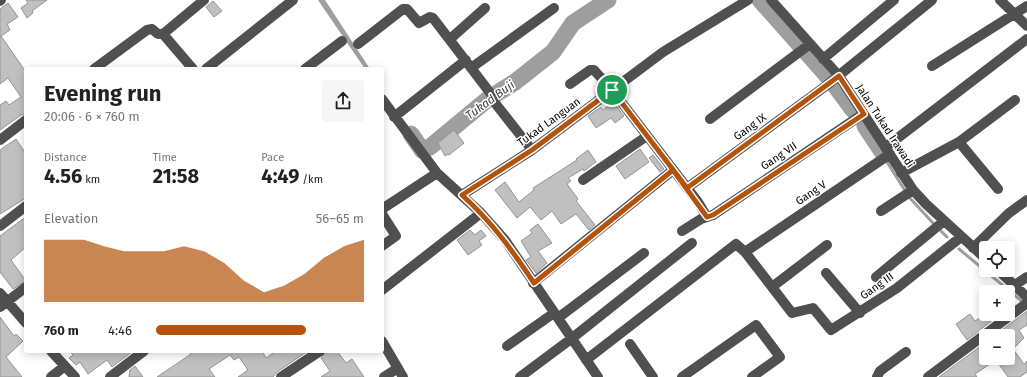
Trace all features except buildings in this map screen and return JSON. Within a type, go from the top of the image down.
[{"type":"street","points":[[163,34],[204,0]]},
{"type":"street","points":[[209,67],[293,0]]},
{"type":"street","name":"Tukad Languan","points":[[462,195],[532,150],[662,52],[748,0]]},
{"type":"street","name":"Jalan Tukad Irawadi","points":[[771,0],[805,48],[823,59],[834,80],[888,151],[913,190],[979,253]]},
{"type":"street","points":[[823,59],[894,0]]},
{"type":"street","name":"Gang IX","points":[[687,188],[834,80],[932,0]]},
{"type":"street","points":[[1000,0],[1027,26]]},
{"type":"street","points":[[932,66],[1027,6]]},
{"type":"street","points":[[450,39],[485,8]]},
{"type":"street","points":[[397,115],[468,64],[554,8]]},
{"type":"street","points":[[358,44],[405,9],[420,23],[430,17],[433,18],[532,150]]},
{"type":"street","points":[[97,67],[147,30],[152,29],[158,34],[163,34],[191,67]]},
{"type":"street","name":"Gang V","points":[[744,252],[888,151],[1027,39]]},
{"type":"street","points":[[308,67],[342,41]]},
{"type":"street","points":[[710,119],[805,48]]},
{"type":"street","points":[[570,84],[590,70],[594,70],[612,90],[687,188],[707,217]]},
{"type":"street","points":[[901,173],[959,142],[1015,100]]},
{"type":"street","points":[[384,105],[397,115],[437,173],[481,213],[505,240],[598,377]]},
{"type":"street","name":"Gang VII","points":[[682,231],[701,219],[713,215],[861,115]]},
{"type":"street","points":[[0,140],[24,122]]},
{"type":"street","points":[[583,180],[647,136]]},
{"type":"street","points":[[959,142],[998,189]]},
{"type":"street","points":[[534,283],[673,170]]},
{"type":"street","points":[[384,209],[437,173]]},
{"type":"street","points":[[881,211],[913,190]]},
{"type":"street","points":[[973,248],[1009,213],[1027,200]]},
{"type":"street","points":[[0,226],[24,208]]},
{"type":"street","points":[[386,286],[481,213]]},
{"type":"street","points":[[384,217],[396,236],[384,245]]},
{"type":"street","points":[[876,277],[944,221]]},
{"type":"street","name":"Gang III","points":[[772,287],[792,313],[813,308],[831,330],[860,313],[897,288],[961,236]]},
{"type":"street","points":[[520,377],[572,339],[692,243]]},
{"type":"street","points":[[586,360],[736,244],[772,287],[826,245]]},
{"type":"street","points":[[507,346],[556,316],[644,253]]},
{"type":"street","points":[[826,273],[860,313]]},
{"type":"street","points":[[1015,285],[1027,276]]},
{"type":"street","points":[[928,377],[1026,302],[1015,285],[1006,277]]},
{"type":"street","points":[[4,304],[24,289]]},
{"type":"street","points":[[0,293],[4,304],[24,321]]},
{"type":"street","points":[[682,377],[756,324],[780,357],[752,377]]},
{"type":"street","points":[[384,344],[401,373],[384,377]]},
{"type":"street","points":[[630,344],[653,377]]},
{"type":"street","points":[[877,377],[880,371],[906,352]]},
{"type":"street","points":[[921,377],[962,352]]},
{"type":"street","points":[[56,353],[75,377]]},
{"type":"street","points":[[110,377],[141,353]]},
{"type":"street","points":[[281,377],[317,353]]},
{"type":"street","points":[[51,377],[65,366]]},
{"type":"shaded area","points":[[318,0],[325,0],[369,67],[364,67]]},
{"type":"waterway","name":"Tukad Buji","points":[[411,134],[422,150],[430,147],[488,99],[515,82],[553,52],[573,23],[608,0]]},
{"type":"waterway","name":"Tukad Buji","points":[[760,0],[831,80],[853,110]]},
{"type":"waterway","name":"Tukad Buji","points":[[865,126],[883,153]]},
{"type":"waterway","points":[[887,162],[904,189]]},
{"type":"waterway","points":[[909,197],[933,223]]},
{"type":"waterway","points":[[941,231],[947,237]]},
{"type":"waterway","points":[[959,249],[1024,303]]},
{"type":"route","points":[[612,90],[532,150],[462,195],[481,213],[505,240],[534,283],[673,170],[698,202],[707,217],[713,215],[864,114],[839,76],[827,86],[687,188],[673,170],[612,90]]}]
